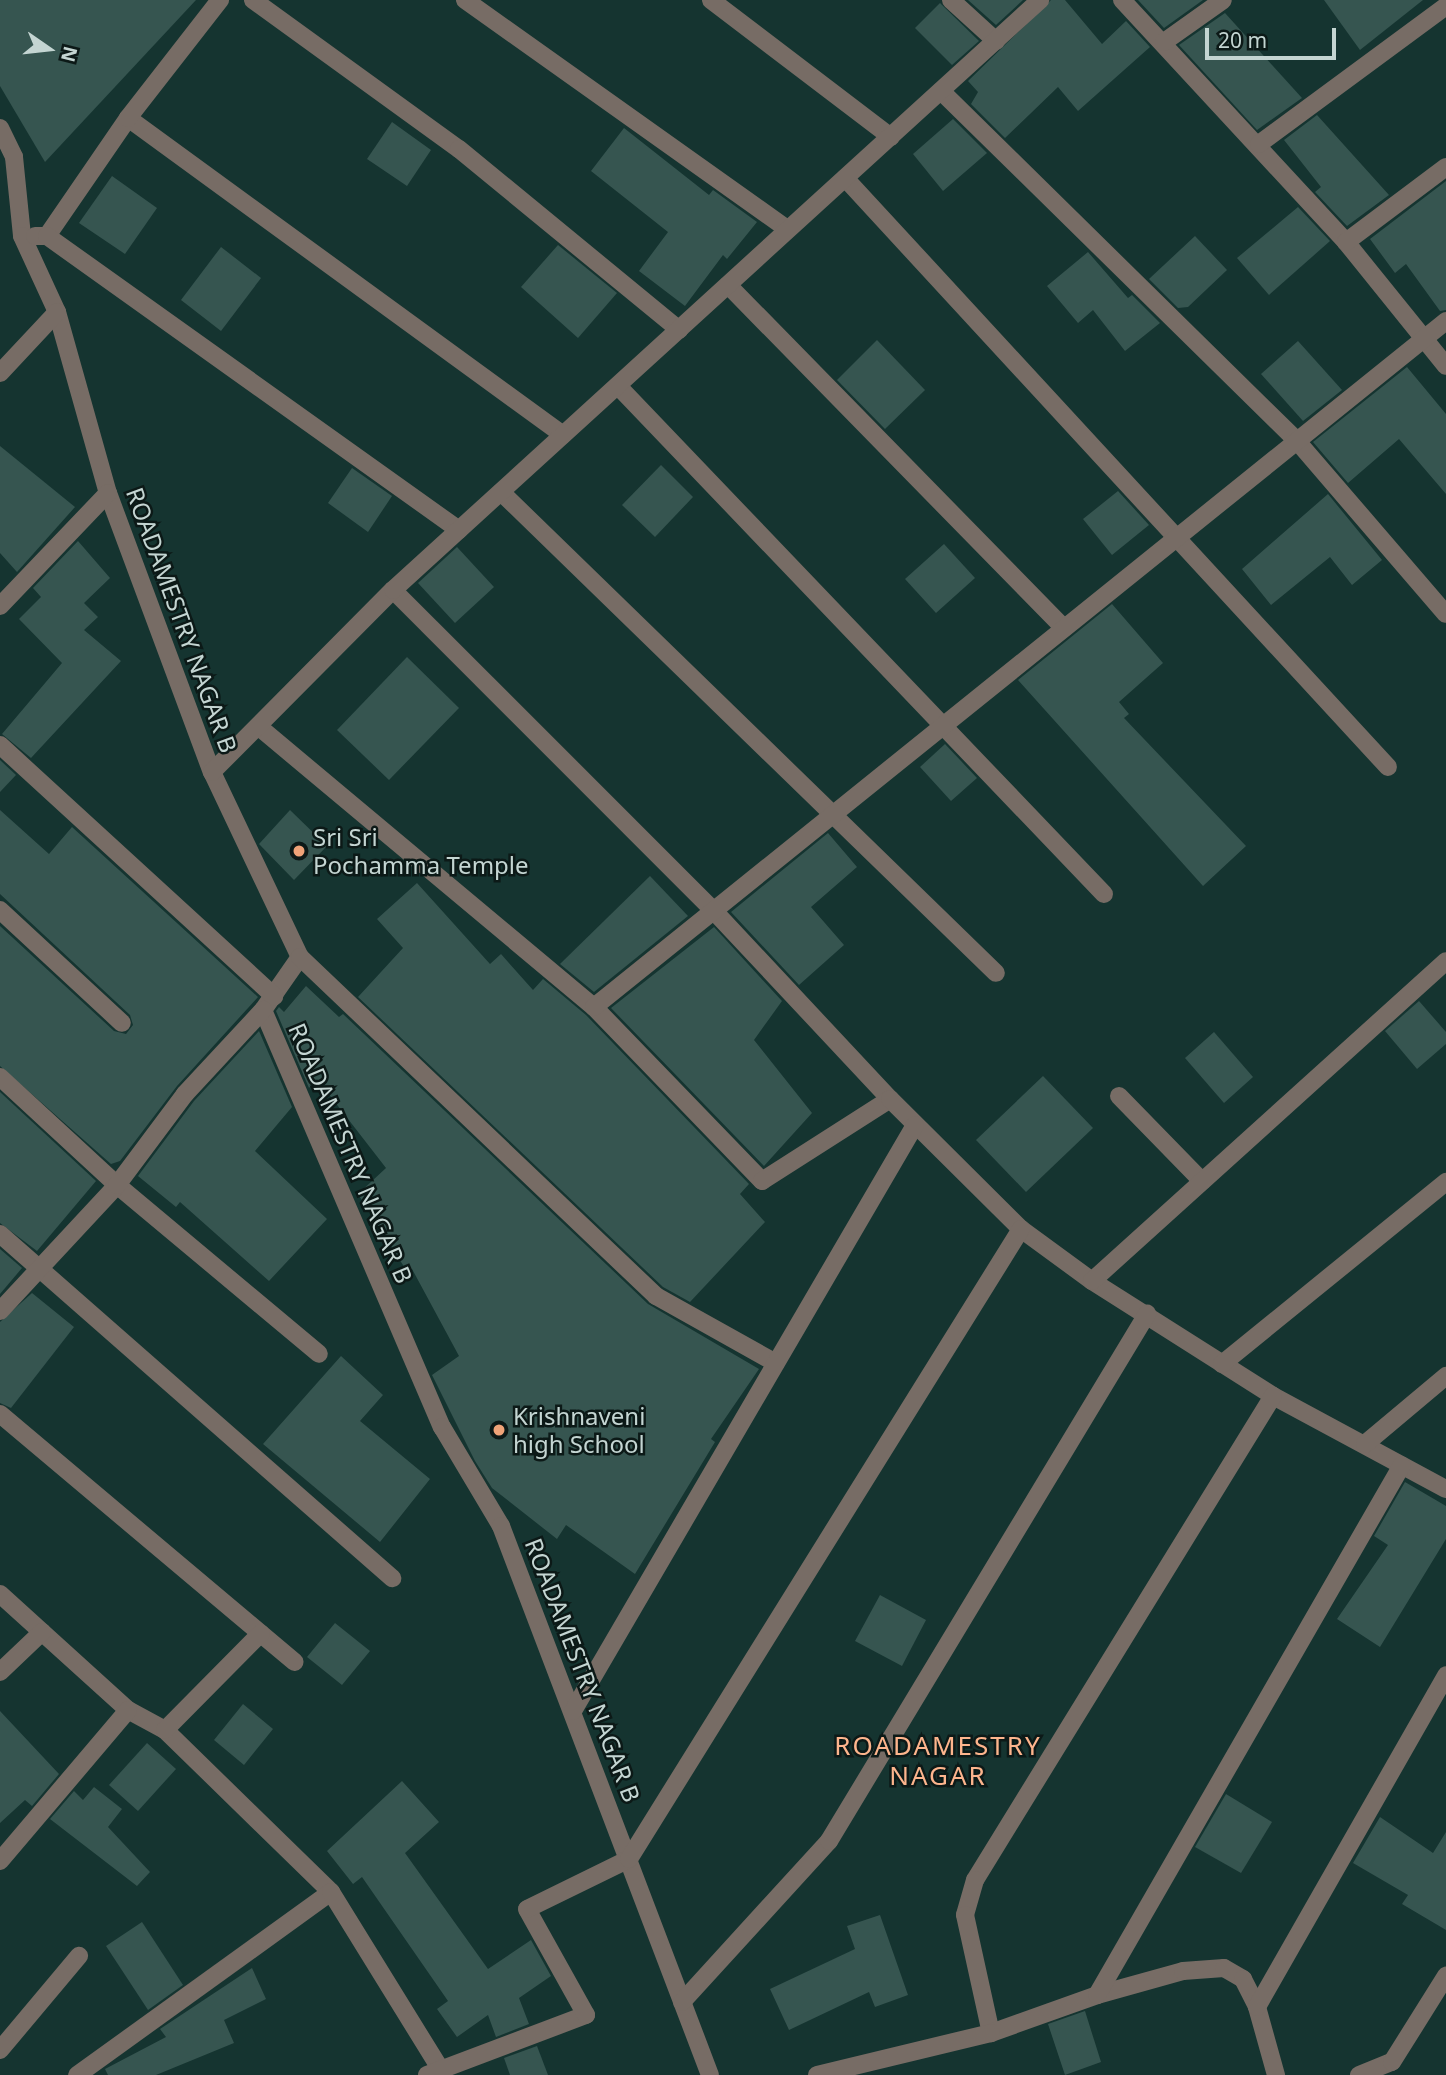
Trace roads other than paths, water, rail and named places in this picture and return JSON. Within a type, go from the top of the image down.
[{"type":"street","points":[[47,236],[128,118],[220,0]]},
{"type":"street","points":[[253,0],[459,149],[679,330]]},
{"type":"street","points":[[465,0],[786,228]]},
{"type":"street","points":[[711,0],[891,137]]},
{"type":"street","points":[[951,0],[996,41]]},
{"type":"street","points":[[212,772],[393,590],[728,285],[786,228],[891,137],[1040,0]]},
{"type":"street","points":[[1122,0],[1164,42],[1346,242],[1422,340],[1446,366]]},
{"type":"street","points":[[1164,42],[1223,0]]},
{"type":"street","points":[[1259,145],[1446,6]]},
{"type":"street","points":[[941,91],[1297,441],[1446,614]]},
{"type":"street","points":[[128,118],[563,435]]},
{"type":"street","name":"ROADAMESTRY NAGAR B","points":[[0,128],[14,158],[22,236],[57,312],[108,493],[212,772],[300,957],[269,1003],[442,1427],[501,1526],[710,2075]]},
{"type":"street","points":[[0,173],[14,158]]},
{"type":"street","points":[[1346,242],[1446,167]]},
{"type":"street","points":[[845,178],[1388,767]]},
{"type":"street","points":[[22,236],[47,236],[459,530]]},
{"type":"street","points":[[728,285],[1064,628]]},
{"type":"street","points":[[0,373],[57,312]]},
{"type":"street","points":[[594,1007],[1446,320]]},
{"type":"street","points":[[618,386],[1104,894]]},
{"type":"street","points":[[501,492],[836,812],[996,973]]},
{"type":"street","points":[[0,606],[108,493]]},
{"type":"street","points":[[393,590],[714,911],[915,1125],[1021,1229],[1092,1281],[1273,1396],[1446,1489]]},
{"type":"street","points":[[259,727],[594,1007],[762,1181],[890,1099]]},
{"type":"street","points":[[0,745],[269,1003],[185,1094],[117,1185],[37,1267],[0,1311]]},
{"type":"street","points":[[0,910],[122,1023]]},
{"type":"street","points":[[300,957],[656,1296],[776,1363]]},
{"type":"street","points":[[1092,1281],[1446,961]]},
{"type":"street","points":[[0,1077],[117,1185],[318,1354]]},
{"type":"street","points":[[1119,1096],[1202,1181]]},
{"type":"street","points":[[573,1711],[915,1125]]},
{"type":"street","points":[[1222,1364],[1446,1182]]},
{"type":"street","points":[[0,1594],[128,1710],[165,1730],[331,1892],[434,2073],[586,2015],[527,1909],[629,1859],[1021,1229]]},
{"type":"street","points":[[0,1234],[392,1578]]},
{"type":"street","points":[[682,2002],[829,1841],[1147,1314]]},
{"type":"street","points":[[1365,1444],[1446,1376]]},
{"type":"street","points":[[990,2032],[965,1916],[975,1880],[1273,1396]]},
{"type":"street","points":[[0,1414],[294,1662]]},
{"type":"street","points":[[1097,1995],[1402,1465]]},
{"type":"street","points":[[0,1672],[42,1632]]},
{"type":"street","points":[[165,1730],[261,1633]]},
{"type":"street","points":[[1257,2007],[1446,1675]]},
{"type":"street","points":[[0,1861],[128,1710]]},
{"type":"street","points":[[77,2075],[331,1892]]},
{"type":"street","points":[[0,2050],[79,1956]]},
{"type":"street","points":[[817,2075],[990,2032],[1097,1995],[1183,1971],[1224,1968],[1243,1979],[1257,2007],[1276,2075]]},
{"type":"street","points":[[1359,2075],[1392,2062],[1446,1976]]},
{"type":"place","name":"Sri Sri Pochamma Temple","points":[[299,851]]},
{"type":"place","name":"Krishnaveni high School","points":[[499,1430]]},
{"type":"district","name":"ROADAMESTRY NAGAR","points":[[938,1761]]}]
